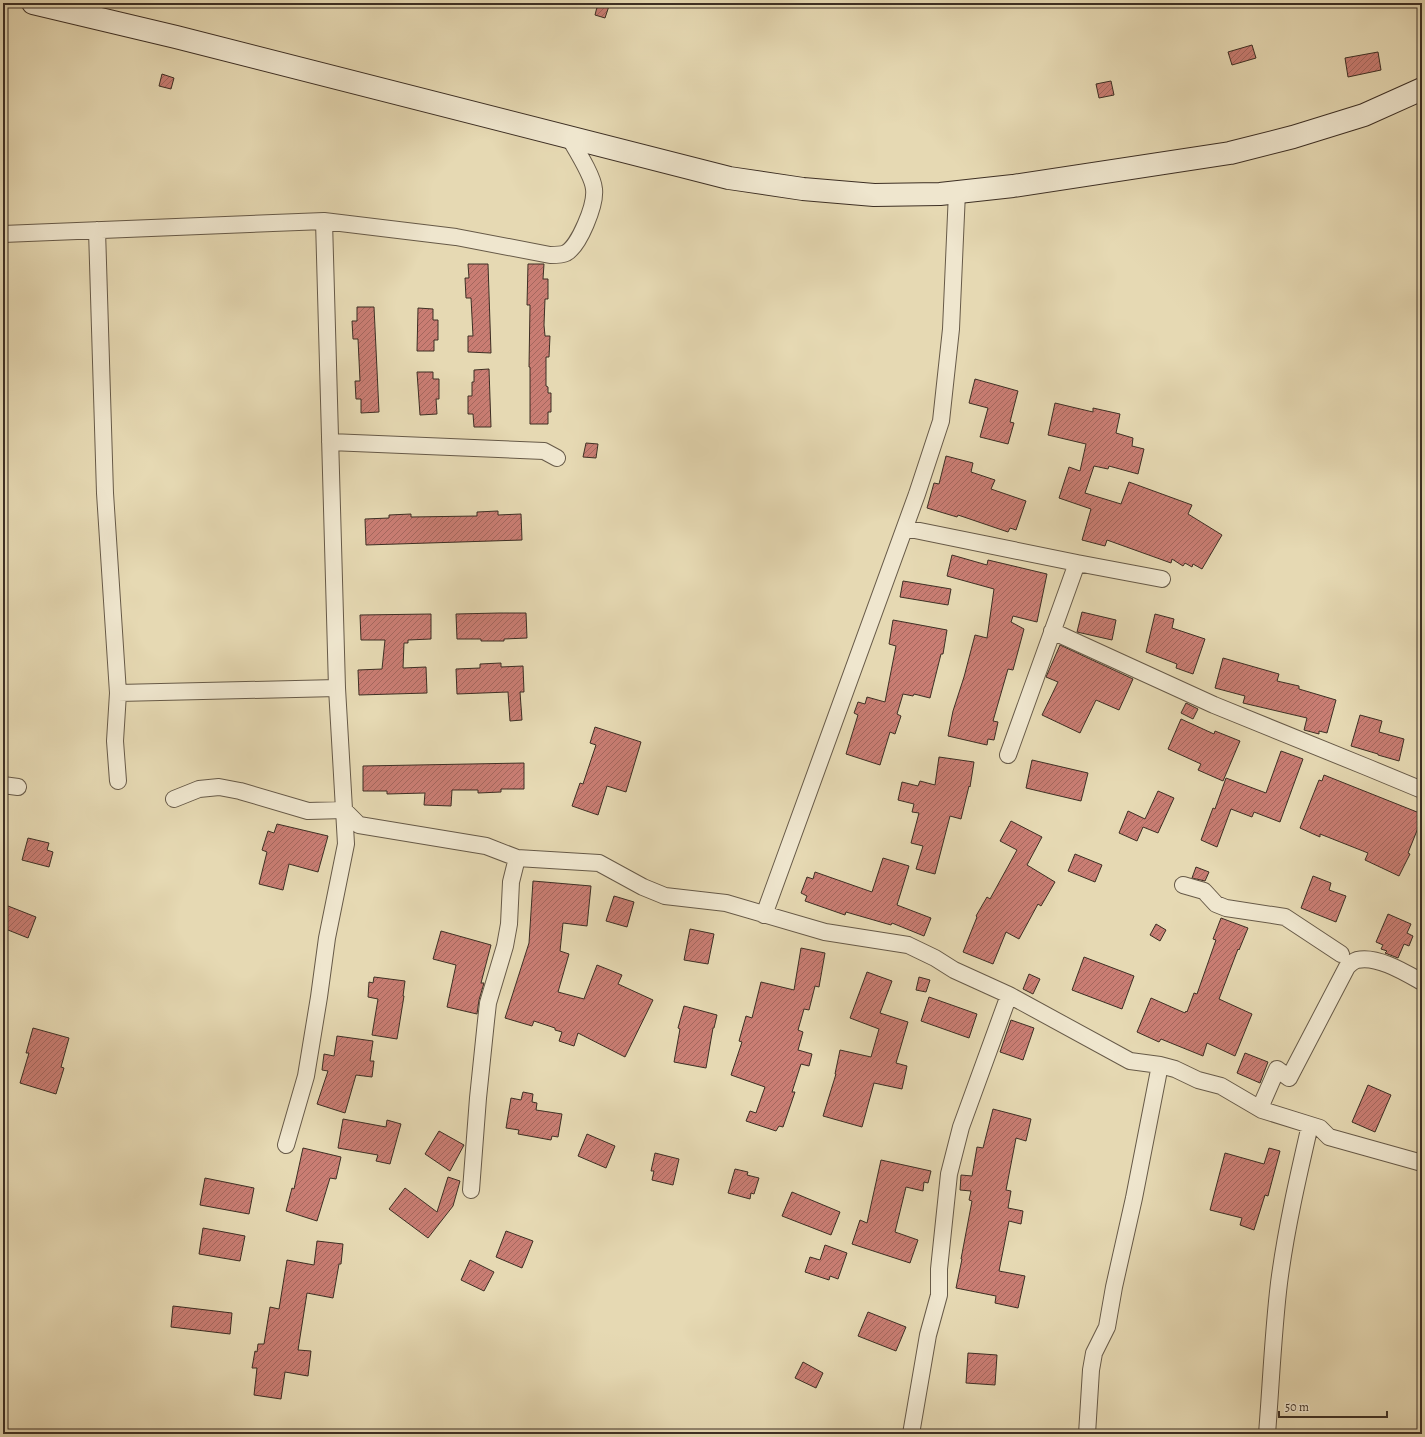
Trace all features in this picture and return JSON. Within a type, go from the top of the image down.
[{"type":"main road","points":[[34,3],[183,39],[570,139],[729,178],[803,190],[874,195],[940,194],[1014,186],[1230,152],[1293,137],[1364,115],[1422,89]]},
{"type":"street","points":[[3,234],[324,221],[456,238],[550,256],[566,253],[579,238],[590,214],[594,189],[588,172],[570,139]]},
{"type":"street","points":[[764,914],[905,528],[941,421],[951,329],[957,192]]},
{"type":"street","points":[[286,1144],[306,1076],[327,938],[346,844],[337,688],[324,221]]},
{"type":"street","points":[[97,230],[105,493],[118,693],[115,741],[118,781]]},
{"type":"street","points":[[330,442],[544,451],[557,458]]},
{"type":"street","points":[[905,528],[1162,579]]},
{"type":"street","points":[[1008,755],[1077,563]]},
{"type":"street","points":[[1052,631],[1214,705],[1422,790]]},
{"type":"street","points":[[118,693],[337,688]]},
{"type":"street","points":[[174,799],[199,789],[219,787],[240,791],[308,811],[344,810],[359,825],[486,846],[517,858],[599,863],[643,887],[666,896],[726,903],[825,932],[908,945],[935,958],[954,970],[1008,995],[1130,1061],[1160,1065],[1175,1069],[1198,1080],[1221,1086],[1260,1108],[1320,1128],[1329,1137],[1422,1163]]},
{"type":"street","points":[[471,1190],[487,1009],[505,946],[509,924],[511,882],[517,858]]},
{"type":"street","points":[[1183,885],[1204,891],[1216,904],[1226,908],[1285,918],[1348,960],[1368,959],[1383,963],[1422,982]]},
{"type":"street","points":[[1260,1108],[1277,1069],[1289,1078],[1348,960]]},
{"type":"street","points":[[912,1434],[928,1335],[940,1295],[939,1269],[949,1174],[961,1127],[1008,995]]},
{"type":"street","points":[[1087,1434],[1091,1370],[1094,1353],[1107,1327],[1160,1065]]},
{"type":"street","points":[[1267,1434],[1276,1320],[1285,1239],[1310,1125]]},
{"type":"building","points":[[598,3],[610,3],[605,18],[595,15]]},
{"type":"building","points":[[1252,45],[1256,58],[1232,65],[1228,52]]},
{"type":"building","points":[[1378,52],[1381,70],[1348,77],[1345,58]]},
{"type":"building","points":[[162,74],[174,78],[171,89],[159,86]]},
{"type":"building","points":[[1111,81],[1114,95],[1099,98],[1096,84]]},
{"type":"building","points":[[468,264],[488,264],[491,353],[468,352],[468,336],[473,336],[471,298],[466,298],[465,278],[469,278]]},
{"type":"building","points":[[528,264],[544,264],[543,279],[548,279],[548,299],[545,299],[544,325],[545,336],[550,336],[549,357],[546,357],[546,386],[548,387],[548,393],[551,393],[551,412],[548,412],[548,424],[530,424],[530,305],[527,305]]},
{"type":"building","points":[[357,307],[374,307],[379,412],[361,413],[361,399],[356,399],[355,381],[360,381],[358,339],[353,339],[352,321],[357,321]]},
{"type":"building","points":[[418,308],[433,309],[433,320],[438,320],[438,340],[434,340],[434,351],[417,351]]},
{"type":"building","points":[[489,369],[491,427],[474,427],[473,414],[468,414],[468,396],[472,396],[474,370]]},
{"type":"building","points":[[417,372],[433,372],[433,379],[439,379],[439,399],[436,399],[437,414],[420,415]]},
{"type":"building","points":[[975,379],[1018,391],[1010,422],[1014,423],[1008,444],[980,437],[988,408],[969,403]]},
{"type":"building","points":[[1055,403],[1093,412],[1093,408],[1120,414],[1116,433],[1133,438],[1132,446],[1144,449],[1138,474],[1109,466],[1108,469],[1094,466],[1085,493],[1121,504],[1129,482],[1192,505],[1188,514],[1222,535],[1202,569],[1193,564],[1192,567],[1185,563],[1183,566],[1172,559],[1171,563],[1107,540],[1105,546],[1082,540],[1091,509],[1059,498],[1069,467],[1080,471],[1086,444],[1048,435]]},
{"type":"building","points":[[586,443],[598,444],[596,458],[583,457]]},
{"type":"building","points":[[946,456],[973,463],[971,472],[995,480],[991,489],[1026,501],[1016,530],[1010,528],[1008,532],[958,515],[957,517],[927,508],[934,483],[939,484]]},
{"type":"building","points":[[498,511],[498,515],[521,514],[522,540],[366,545],[365,519],[389,518],[389,515],[411,514],[411,517],[477,516],[477,512]]},
{"type":"building","points":[[952,555],[987,565],[988,560],[1047,574],[1037,622],[1013,616],[1011,622],[1024,629],[1013,670],[1008,669],[993,721],[998,722],[994,740],[988,739],[987,745],[948,736],[953,711],[975,635],[987,638],[994,589],[947,576]]},
{"type":"building","points":[[903,581],[951,589],[948,605],[900,597]]},
{"type":"building","points":[[1082,612],[1116,620],[1112,640],[1077,632]]},
{"type":"building","points":[[526,613],[527,638],[504,639],[504,641],[457,639],[456,614]]},
{"type":"building","points":[[431,614],[431,639],[408,640],[408,643],[404,643],[403,668],[426,667],[427,693],[359,695],[358,670],[382,669],[385,640],[361,640],[360,615]]},
{"type":"building","points":[[1155,614],[1174,619],[1172,628],[1205,639],[1193,674],[1176,668],[1177,664],[1146,652]]},
{"type":"building","points":[[893,620],[947,630],[943,654],[941,654],[930,698],[914,694],[913,696],[903,694],[897,714],[901,716],[895,734],[890,732],[880,765],[846,754],[858,715],[854,713],[858,702],[865,704],[867,697],[885,702],[896,646],[889,644]]},
{"type":"building","points":[[1060,645],[1133,679],[1119,710],[1096,700],[1080,733],[1042,715],[1058,682],[1046,677]]},
{"type":"building","points":[[1223,658],[1279,674],[1277,681],[1299,686],[1299,689],[1336,700],[1327,733],[1319,731],[1319,734],[1304,730],[1307,718],[1243,703],[1245,696],[1215,688]]},
{"type":"building","points":[[501,663],[501,667],[523,666],[524,692],[520,692],[522,720],[510,721],[508,692],[457,694],[456,669],[480,668],[480,664]]},
{"type":"building","points":[[1186,703],[1198,709],[1193,719],[1181,713]]},
{"type":"building","points":[[1360,715],[1382,721],[1379,732],[1404,739],[1399,761],[1351,746]]},
{"type":"building","points":[[1181,719],[1214,734],[1215,731],[1240,741],[1223,781],[1198,770],[1201,764],[1168,749]]},
{"type":"building","points":[[595,727],[641,742],[626,792],[607,786],[598,815],[572,806],[580,783],[583,784],[596,745],[590,743]]},
{"type":"building","points":[[1281,751],[1303,759],[1280,822],[1254,812],[1252,817],[1231,809],[1217,847],[1201,840],[1213,808],[1215,809],[1226,778],[1266,793]]},
{"type":"building","points":[[939,757],[974,762],[970,787],[969,786],[961,819],[950,816],[935,874],[916,869],[923,846],[911,843],[919,813],[912,812],[914,804],[898,800],[902,782],[918,786],[920,781],[935,785]]},
{"type":"building","points":[[1032,760],[1088,773],[1081,801],[1026,788]]},
{"type":"building","points":[[524,763],[524,789],[501,789],[501,792],[478,793],[478,790],[452,790],[451,806],[424,805],[425,793],[387,794],[387,791],[363,791],[363,766]]},
{"type":"building","points":[[1324,775],[1422,814],[1422,818],[1408,853],[1410,854],[1399,876],[1365,860],[1368,853],[1320,834],[1320,837],[1300,828],[1319,780],[1322,781]]},
{"type":"building","points":[[1158,791],[1174,798],[1158,833],[1143,827],[1137,841],[1119,833],[1128,811],[1145,819]]},
{"type":"building","points":[[1011,821],[1042,837],[1027,865],[1055,882],[1041,906],[1038,904],[1019,939],[1006,932],[993,964],[963,952],[977,917],[976,916],[987,897],[990,899],[1017,850],[1000,841]]},
{"type":"building","points":[[277,824],[328,836],[318,872],[289,864],[283,890],[259,884],[267,852],[262,850],[268,831],[274,833]]},
{"type":"building","points":[[28,838],[49,843],[47,850],[53,852],[49,867],[22,860]]},
{"type":"building","points":[[1075,854],[1102,865],[1095,882],[1068,871]]},
{"type":"building","points":[[883,858],[909,866],[897,905],[931,918],[924,936],[892,923],[891,925],[846,912],[845,915],[805,901],[807,896],[801,893],[807,877],[813,879],[815,872],[872,892]]},
{"type":"building","points":[[1196,867],[1209,872],[1205,881],[1192,878]]},
{"type":"building","points":[[1313,876],[1331,883],[1329,890],[1346,896],[1336,922],[1301,908]]},
{"type":"building","points":[[533,881],[591,886],[587,926],[563,923],[560,951],[569,954],[558,992],[584,999],[597,965],[622,975],[618,984],[653,1000],[625,1057],[578,1033],[574,1046],[559,1041],[562,1032],[555,1030],[555,1028],[534,1021],[532,1026],[505,1018],[529,943]]},
{"type":"building","points":[[614,896],[634,902],[627,927],[606,921]]},
{"type":"building","points":[[3,904],[36,917],[28,938],[3,928]]},
{"type":"building","points":[[1388,914],[1411,924],[1407,933],[1413,936],[1409,946],[1404,944],[1398,958],[1385,953],[1387,951],[1381,949],[1383,945],[1376,942]]},
{"type":"building","points":[[1221,918],[1248,928],[1239,950],[1238,949],[1219,999],[1252,1014],[1235,1056],[1207,1043],[1203,1056],[1161,1039],[1159,1042],[1137,1032],[1151,998],[1185,1013],[1186,1011],[1187,1012],[1194,993],[1197,994],[1216,940],[1213,939]]},
{"type":"building","points":[[1156,924],[1166,930],[1160,941],[1150,935]]},
{"type":"building","points":[[690,929],[714,934],[708,964],[684,960]]},
{"type":"building","points":[[441,931],[491,945],[481,983],[484,983],[477,1014],[447,1007],[456,965],[433,959]]},
{"type":"building","points":[[801,948],[825,953],[819,987],[815,986],[809,1010],[804,1009],[798,1030],[803,1032],[798,1050],[812,1054],[809,1066],[801,1064],[792,1092],[795,1092],[783,1127],[779,1126],[776,1131],[746,1121],[750,1111],[756,1113],[765,1087],[731,1075],[742,1042],[739,1041],[746,1016],[752,1018],[761,982],[794,990]]},
{"type":"building","points":[[1084,957],[1134,976],[1122,1009],[1072,990]]},
{"type":"building","points":[[867,972],[892,981],[880,1013],[908,1022],[896,1063],[907,1066],[902,1089],[874,1083],[862,1127],[823,1116],[836,1074],[840,1050],[871,1057],[879,1029],[850,1018]]},
{"type":"building","points":[[1029,974],[1040,979],[1033,994],[1023,989]]},
{"type":"building","points":[[374,977],[405,981],[397,1039],[372,1035],[378,999],[368,997],[369,982],[373,983]]},
{"type":"building","points":[[919,977],[930,980],[926,992],[916,990]]},
{"type":"building","points":[[929,997],[977,1014],[969,1038],[921,1021]]},
{"type":"building","points":[[684,1006],[717,1015],[713,1028],[706,1068],[674,1062],[680,1029],[678,1028]]},
{"type":"building","points":[[1011,1020],[1034,1028],[1023,1060],[1000,1052]]},
{"type":"building","points":[[33,1028],[69,1038],[61,1067],[64,1068],[56,1094],[20,1083],[29,1053],[26,1053]]},
{"type":"building","points":[[337,1036],[373,1041],[370,1061],[374,1061],[372,1077],[356,1075],[345,1113],[317,1104],[328,1071],[322,1070],[324,1054],[334,1056]]},
{"type":"building","points":[[1245,1053],[1268,1062],[1260,1083],[1237,1073]]},
{"type":"building","points":[[1368,1085],[1391,1095],[1375,1132],[1352,1122]]},
{"type":"building","points":[[523,1092],[533,1094],[532,1102],[537,1103],[536,1110],[562,1114],[558,1137],[552,1136],[551,1140],[518,1134],[519,1130],[506,1128],[511,1098],[521,1100]]},
{"type":"building","points":[[993,1109],[1031,1119],[1026,1141],[1016,1138],[1006,1190],[1011,1191],[1008,1208],[1023,1211],[1021,1224],[1009,1221],[999,1271],[1025,1276],[1018,1308],[995,1303],[996,1296],[956,1288],[972,1201],[969,1200],[971,1191],[960,1190],[961,1175],[972,1176],[977,1147],[983,1148]]},
{"type":"building","points":[[343,1119],[386,1127],[387,1120],[401,1124],[390,1164],[376,1161],[378,1155],[338,1148]]},
{"type":"building","points":[[439,1131],[464,1145],[450,1171],[425,1154]]},
{"type":"building","points":[[587,1134],[615,1146],[606,1168],[578,1156]]},
{"type":"building","points":[[303,1148],[341,1157],[336,1179],[330,1178],[317,1221],[286,1211],[292,1188],[294,1189]]},
{"type":"building","points":[[1269,1148],[1280,1151],[1268,1196],[1265,1195],[1254,1230],[1240,1225],[1242,1218],[1210,1210],[1225,1153],[1264,1164]]},
{"type":"building","points":[[655,1153],[679,1159],[673,1185],[652,1180],[654,1171],[651,1171]]},
{"type":"building","points":[[881,1160],[931,1171],[928,1183],[924,1182],[923,1191],[906,1187],[895,1232],[918,1240],[910,1263],[852,1244],[860,1220],[867,1223]]},
{"type":"building","points":[[735,1169],[748,1172],[747,1175],[759,1178],[754,1194],[751,1193],[750,1199],[728,1193]]},
{"type":"building","points":[[448,1177],[460,1181],[453,1206],[428,1238],[389,1209],[405,1188],[437,1212]]},
{"type":"building","points":[[205,1178],[254,1188],[249,1214],[200,1205]]},
{"type":"building","points":[[792,1192],[840,1212],[831,1235],[782,1216]]},
{"type":"building","points":[[203,1228],[245,1236],[240,1261],[199,1254]]},
{"type":"building","points":[[506,1231],[533,1241],[522,1268],[496,1257]]},
{"type":"building","points":[[317,1241],[343,1244],[341,1264],[339,1264],[333,1298],[307,1293],[298,1350],[311,1351],[308,1376],[285,1372],[281,1399],[254,1395],[257,1368],[252,1368],[255,1351],[257,1352],[258,1344],[264,1344],[270,1307],[279,1309],[287,1260],[314,1265]]},
{"type":"building","points":[[825,1245],[847,1253],[838,1279],[830,1276],[829,1280],[805,1272],[810,1257],[820,1260]]},
{"type":"building","points":[[470,1260],[494,1272],[484,1291],[461,1280]]},
{"type":"building","points":[[173,1306],[232,1313],[230,1334],[171,1327]]},
{"type":"building","points":[[868,1312],[906,1327],[896,1351],[858,1336]]},
{"type":"building","points":[[968,1353],[997,1355],[995,1385],[966,1383]]},
{"type":"building","points":[[803,1362],[823,1373],[816,1388],[795,1378]]}]
